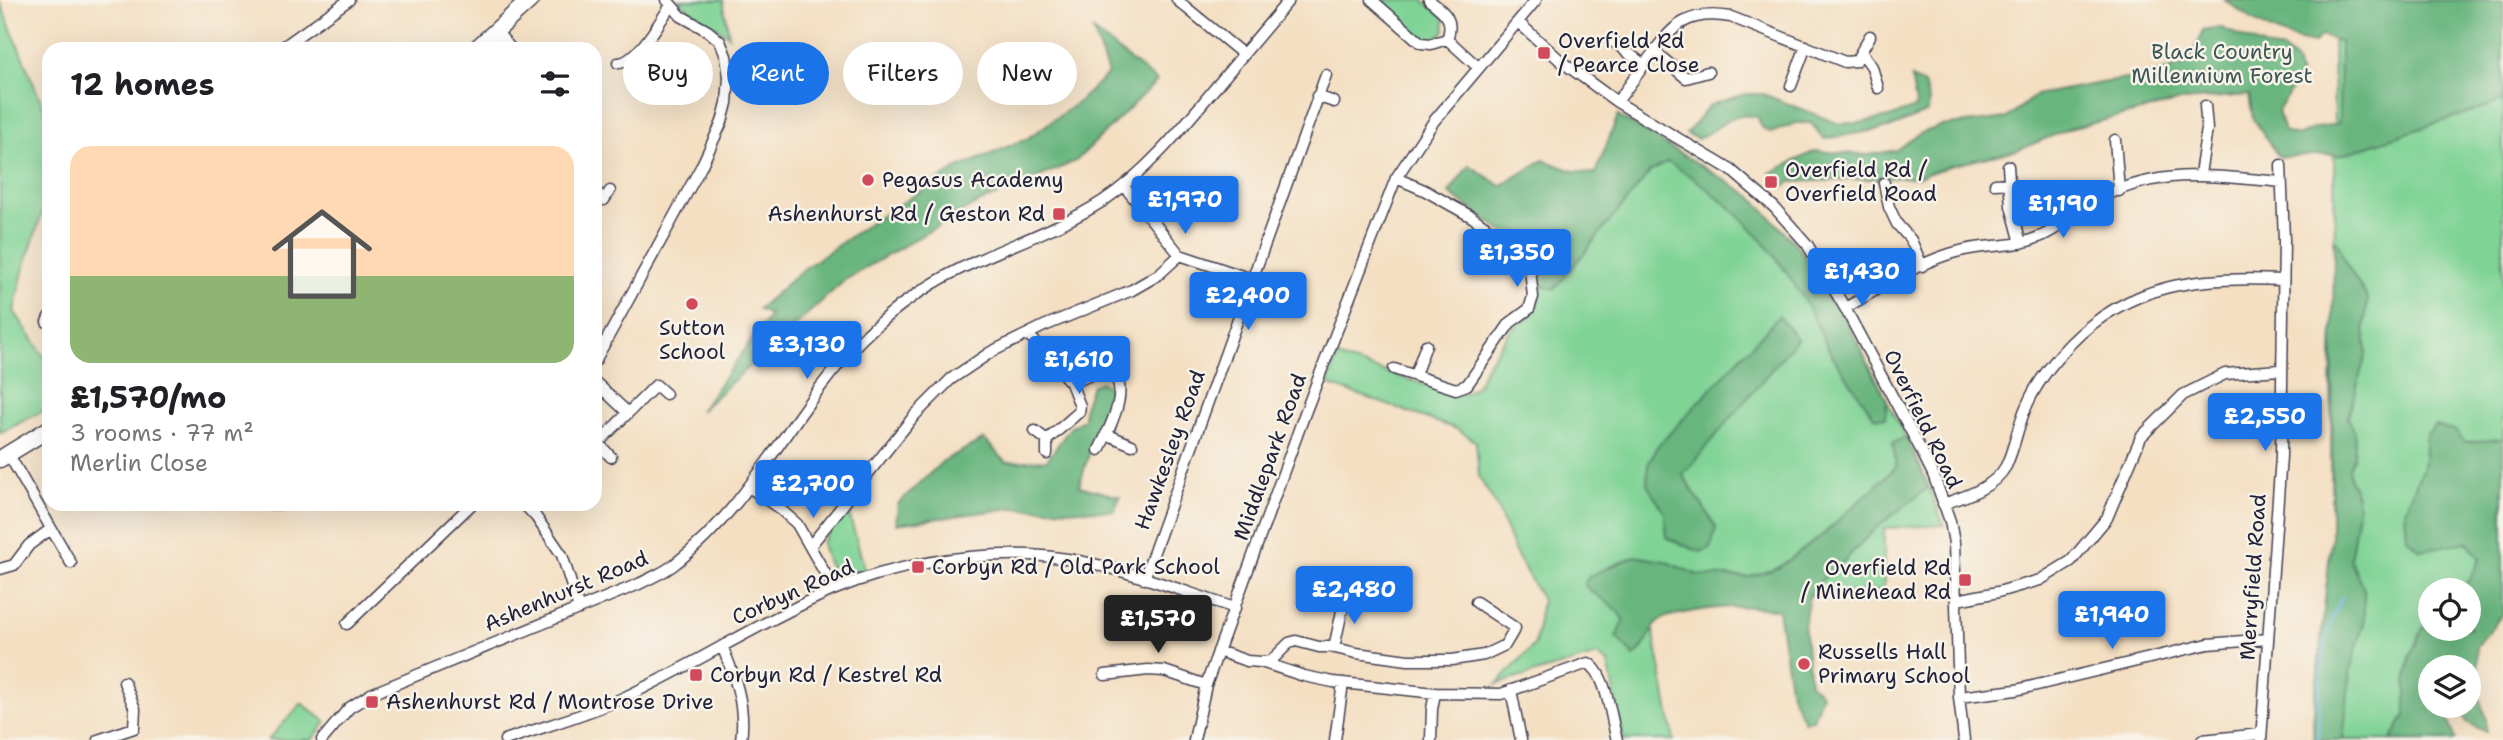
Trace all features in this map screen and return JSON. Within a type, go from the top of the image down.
[{"type":"main road","points":[[484,42],[520,3],[541,0]]},
{"type":"main road","points":[[5,457],[42,433]]},
{"type":"street","points":[[290,42],[349,0]]},
{"type":"street","points":[[1177,0],[1244,55]]},
{"type":"street","name":"Ashenhurst Road","points":[[324,740],[349,708],[371,694],[639,584],[675,565],[716,525],[749,487],[828,378],[860,340],[896,308],[937,281],[1074,218],[1124,186],[1150,164],[1289,0]]},
{"type":"street","points":[[1372,0],[1420,43],[1431,44],[1447,39]]},
{"type":"street","points":[[1429,0],[1448,16],[1451,24],[1447,39]]},
{"type":"street","name":"Middlepark Road","points":[[1194,740],[1206,685],[1218,651],[1305,413],[1396,178],[1434,121],[1536,0]]},
{"type":"street","points":[[602,348],[701,167],[722,122],[729,77],[726,56],[720,41],[681,16],[669,3],[638,51],[630,60],[618,63]]},
{"type":"street","points":[[1617,102],[1669,31],[1691,17],[1731,17],[1845,62],[1856,61],[1870,36]]},
{"type":"street","name":"Overfield Road","points":[[1518,22],[1562,62],[1617,102],[1731,170],[1774,206],[1807,244],[1845,308],[1921,450],[1943,504],[1954,543],[1959,697],[1964,740]]},
{"type":"street","points":[[496,32],[505,42]]},
{"type":"street","points":[[1447,39],[1479,68]]},
{"type":"street","points":[[1614,42],[1644,65]]},
{"type":"street","points":[[1790,86],[1806,46]]},
{"type":"street","points":[[1654,51],[1686,78],[1708,72]]},
{"type":"street","points":[[1862,53],[1872,67],[1878,88]]},
{"type":"street","name":"Hawkesley Road","points":[[1144,579],[1326,75]]},
{"type":"street","points":[[1317,96],[1334,102]]},
{"type":"street","points":[[2200,174],[2207,129],[2205,106]]},
{"type":"street","points":[[2115,140],[2119,191]]},
{"type":"street","name":"Merryfield Road","points":[[2261,737],[2281,456],[2280,370],[2284,240],[2281,165]]},
{"type":"street","points":[[2008,166],[2011,206],[2021,243]]},
{"type":"street","points":[[1845,308],[1922,266],[1962,250],[2021,243],[2040,237],[2084,206],[2105,195],[2154,178],[2200,174],[2281,182]]},
{"type":"street","points":[[1394,369],[1456,388],[1467,385],[1510,323],[1529,309],[1534,297],[1530,269],[1522,253],[1485,226],[1424,190],[1396,178]]},
{"type":"street","points":[[1884,183],[1889,206],[1911,240],[1922,266]]},
{"type":"street","points":[[1996,184],[2009,183]]},
{"type":"street","points":[[1124,186],[1180,255],[1251,279]]},
{"type":"street","points":[[602,198],[604,200],[610,191]]},
{"type":"street","points":[[1473,242],[1485,226]]},
{"type":"street","points":[[811,545],[923,407],[961,372],[991,352],[1028,334],[1132,290],[1158,275],[1180,255]]},
{"type":"street","points":[[1943,504],[1968,495],[1998,475],[2006,466],[2028,403],[2042,377],[2078,337],[2105,314],[2143,294],[2202,280],[2283,280]]},
{"type":"street","points":[[1028,334],[1071,383],[1080,406],[1079,412],[1046,440]]},
{"type":"street","points":[[1415,375],[1426,345]]},
{"type":"street","points":[[1957,600],[2040,580],[2071,561],[2107,517],[2141,437],[2183,395],[2225,374],[2280,370]]},
{"type":"street","points":[[1071,383],[1097,372],[1110,372],[1115,375],[1121,390],[1099,450]]},
{"type":"street","points":[[602,439],[656,385],[666,394]]},
{"type":"street","points":[[602,389],[627,412]]},
{"type":"street","points":[[1035,431],[1046,440],[1047,454]]},
{"type":"street","points":[[1106,434],[1132,445]]},
{"type":"street","points":[[602,447],[611,457]]},
{"type":"street","points":[[5,457],[71,563]]},
{"type":"street","points":[[749,487],[797,524],[834,589]]},
{"type":"street","points":[[347,624],[465,511]]},
{"type":"street","points":[[530,511],[562,555],[579,608]]},
{"type":"street","points":[[0,569],[14,565],[29,545],[51,529]]},
{"type":"street","name":"Corbyn Road","points":[[505,740],[623,698],[834,589],[930,563],[976,556],[1031,555],[1080,561],[1235,608]]},
{"type":"street","points":[[1334,648],[1345,597]]},
{"type":"street","points":[[1218,651],[1247,661],[1270,661],[1289,643],[1296,641],[1408,660],[1452,660],[1484,654],[1505,645],[1516,628],[1476,602]]},
{"type":"street","points":[[1959,697],[2017,690],[2208,644],[2267,639]]},
{"type":"street","points":[[722,646],[736,678],[740,697],[743,718],[741,740]]},
{"type":"street","points":[[1262,662],[1304,676],[1343,683],[1435,693],[1501,694],[1588,663],[1598,671],[1602,681],[1617,740]]},
{"type":"street","points":[[1105,675],[1164,671],[1206,685]]},
{"type":"street","points":[[98,740],[134,728],[135,709],[124,682]]},
{"type":"street","points":[[1335,740],[1343,683]]},
{"type":"street","points":[[1511,690],[1521,740]]},
{"type":"street","points":[[1431,740],[1435,693]]},
{"type":"street","points":[[2202,740],[2261,737]]},
{"type":"green space","points":[[678,0],[723,0],[729,36],[690,11]]},
{"type":"green space","points":[[1377,0],[1423,0],[1444,17],[1445,30],[1434,39],[1421,38]]},
{"type":"green space","name":"Black Country Millennium Forest","points":[[2225,0],[2503,0],[2503,101],[2338,156],[2279,157],[2253,119],[2249,95],[2185,100],[2069,129],[2018,150],[1950,166],[1918,177],[1790,182],[1783,187],[1770,173],[1815,151],[1869,155],[1896,150],[1921,133],[1941,126],[2007,118],[2036,95],[2142,77],[2188,64],[2203,30],[2219,27],[2269,48],[2284,50],[2295,60],[2300,75],[2278,111],[2284,132],[2297,136],[2339,123],[2340,41],[2321,36],[2314,43],[2277,33]]},
{"type":"green space","points":[[2333,0],[2503,0],[2503,602],[2481,622],[2481,578],[2418,578],[2418,641],[2460,641],[2444,655],[2418,655],[2418,718],[2427,718],[2420,740],[2314,740],[2313,723],[2331,540],[2331,380],[2335,270]]},
{"type":"green space","points":[[0,2],[42,104],[42,213],[23,271],[14,311],[42,353],[42,412],[0,433]]},
{"type":"green space","points":[[1093,31],[1157,81],[1076,161],[974,205],[845,280],[700,411],[770,315],[758,309],[805,268],[954,170],[1028,138],[1077,105],[1108,74]]},
{"type":"green space","points":[[1911,78],[1924,84],[1929,101],[1928,112],[1889,128],[1824,139],[1811,123],[1796,123],[1771,133],[1761,127],[1758,117],[1749,115],[1733,118],[1697,139],[1686,134],[1710,105],[1745,94],[1763,94],[1837,123],[1858,123],[1889,117],[1913,109],[1916,104]]},
{"type":"green space","points":[[1618,116],[1751,196],[1798,247],[1835,299],[1920,466],[1944,525],[1884,528],[1884,590],[1649,609],[1674,740],[1624,740],[1608,663],[1597,655],[1497,684],[1535,644],[1542,600],[1514,550],[1497,507],[1479,477],[1476,442],[1457,429],[1327,384],[1337,357],[1455,394],[1466,393],[1477,385],[1510,331],[1527,319],[1536,307],[1539,297],[1534,267],[1527,249],[1449,193],[1469,165],[1501,186],[1543,160],[1573,171],[1595,174]]},
{"type":"green space","points":[[1618,116],[1751,196],[1798,247],[1835,299],[1887,400],[1885,418],[1874,417],[1832,355],[1792,280],[1762,240],[1710,190],[1668,162],[1650,172],[1555,289],[1538,285],[1527,249],[1449,193],[1469,165],[1501,186],[1543,160],[1573,171],[1595,174]]},
{"type":"green space","points":[[2334,241],[2338,242],[2344,260],[2368,299],[2364,328],[2367,351],[2348,417],[2354,431],[2355,443],[2349,468],[2350,480],[2357,496],[2358,511],[2350,560],[2364,589],[2364,623],[2351,667],[2343,740],[2314,740],[2313,723],[2331,540]]},
{"type":"green space","points":[[1779,316],[1797,339],[1683,475],[1716,527],[1711,548],[1700,552],[1667,538],[1665,513],[1647,485],[1648,465],[1656,448]]},
{"type":"green space","points":[[1101,382],[1111,389],[1111,401],[1091,448],[1079,486],[1120,497],[1114,511],[1013,508],[896,524],[898,504],[943,461],[984,439],[1006,462],[1047,460],[1070,428],[1084,419],[1084,407],[1092,385]]},
{"type":"green space","points":[[2436,425],[2457,432],[2464,442],[2503,439],[2503,614],[2477,646],[2477,655],[2418,655],[2418,718],[2447,718],[2456,740],[2391,740],[2406,714],[2406,683],[2410,656],[2418,639],[2418,641],[2481,641],[2481,578],[2470,578],[2480,559],[2467,542],[2420,550],[2407,538],[2405,511],[2423,467],[2426,435]]},
{"type":"green space","points":[[1906,437],[1929,487],[1876,528],[1817,584],[1809,596],[1804,623],[1810,684],[1822,694],[1813,720],[1804,721],[1791,694],[1778,610],[1729,607],[1667,617],[1655,626],[1643,647],[1634,656],[1616,637],[1624,621],[1620,615],[1584,585],[1589,576],[1635,556],[1664,561],[1698,575],[1749,577],[1778,568],[1825,533],[1896,467],[1893,443]]},
{"type":"green space","points":[[848,510],[865,570],[843,576],[830,566],[822,543]]},
{"type":"green space","points":[[302,703],[326,722],[312,740],[268,740]]},
{"type":"green space","points":[[2481,704],[2486,719],[2486,732],[2467,722],[2465,718],[2481,718]]},
{"type":"waterway","points":[[2318,740],[2320,685],[2325,648],[2334,614],[2342,597]]},
{"type":"place","name":"Overfield Rd / Pearce Close","points":[[1544,53]]},
{"type":"place","name":"Pegasus Academy","points":[[868,180]]},
{"type":"place","name":"Overfield Rd / Overfield Road","points":[[1771,182]]},
{"type":"place","name":"Ashenhurst Rd / Geston Rd","points":[[1059,214]]},
{"type":"place","name":"Sutton School","points":[[692,304]]},
{"type":"place","name":"Corbyn Rd / Old Park School","points":[[918,567]]},
{"type":"place","name":"Overfield Rd / Minehead Rd","points":[[1965,580]]},
{"type":"place","name":"Russells Hall Primary School","points":[[1804,664]]},
{"type":"place","name":"Corbyn Rd / Kestrel Rd","points":[[696,675]]},
{"type":"place","name":"Ashenhurst Rd / Montrose Drive","points":[[372,702]]}]
